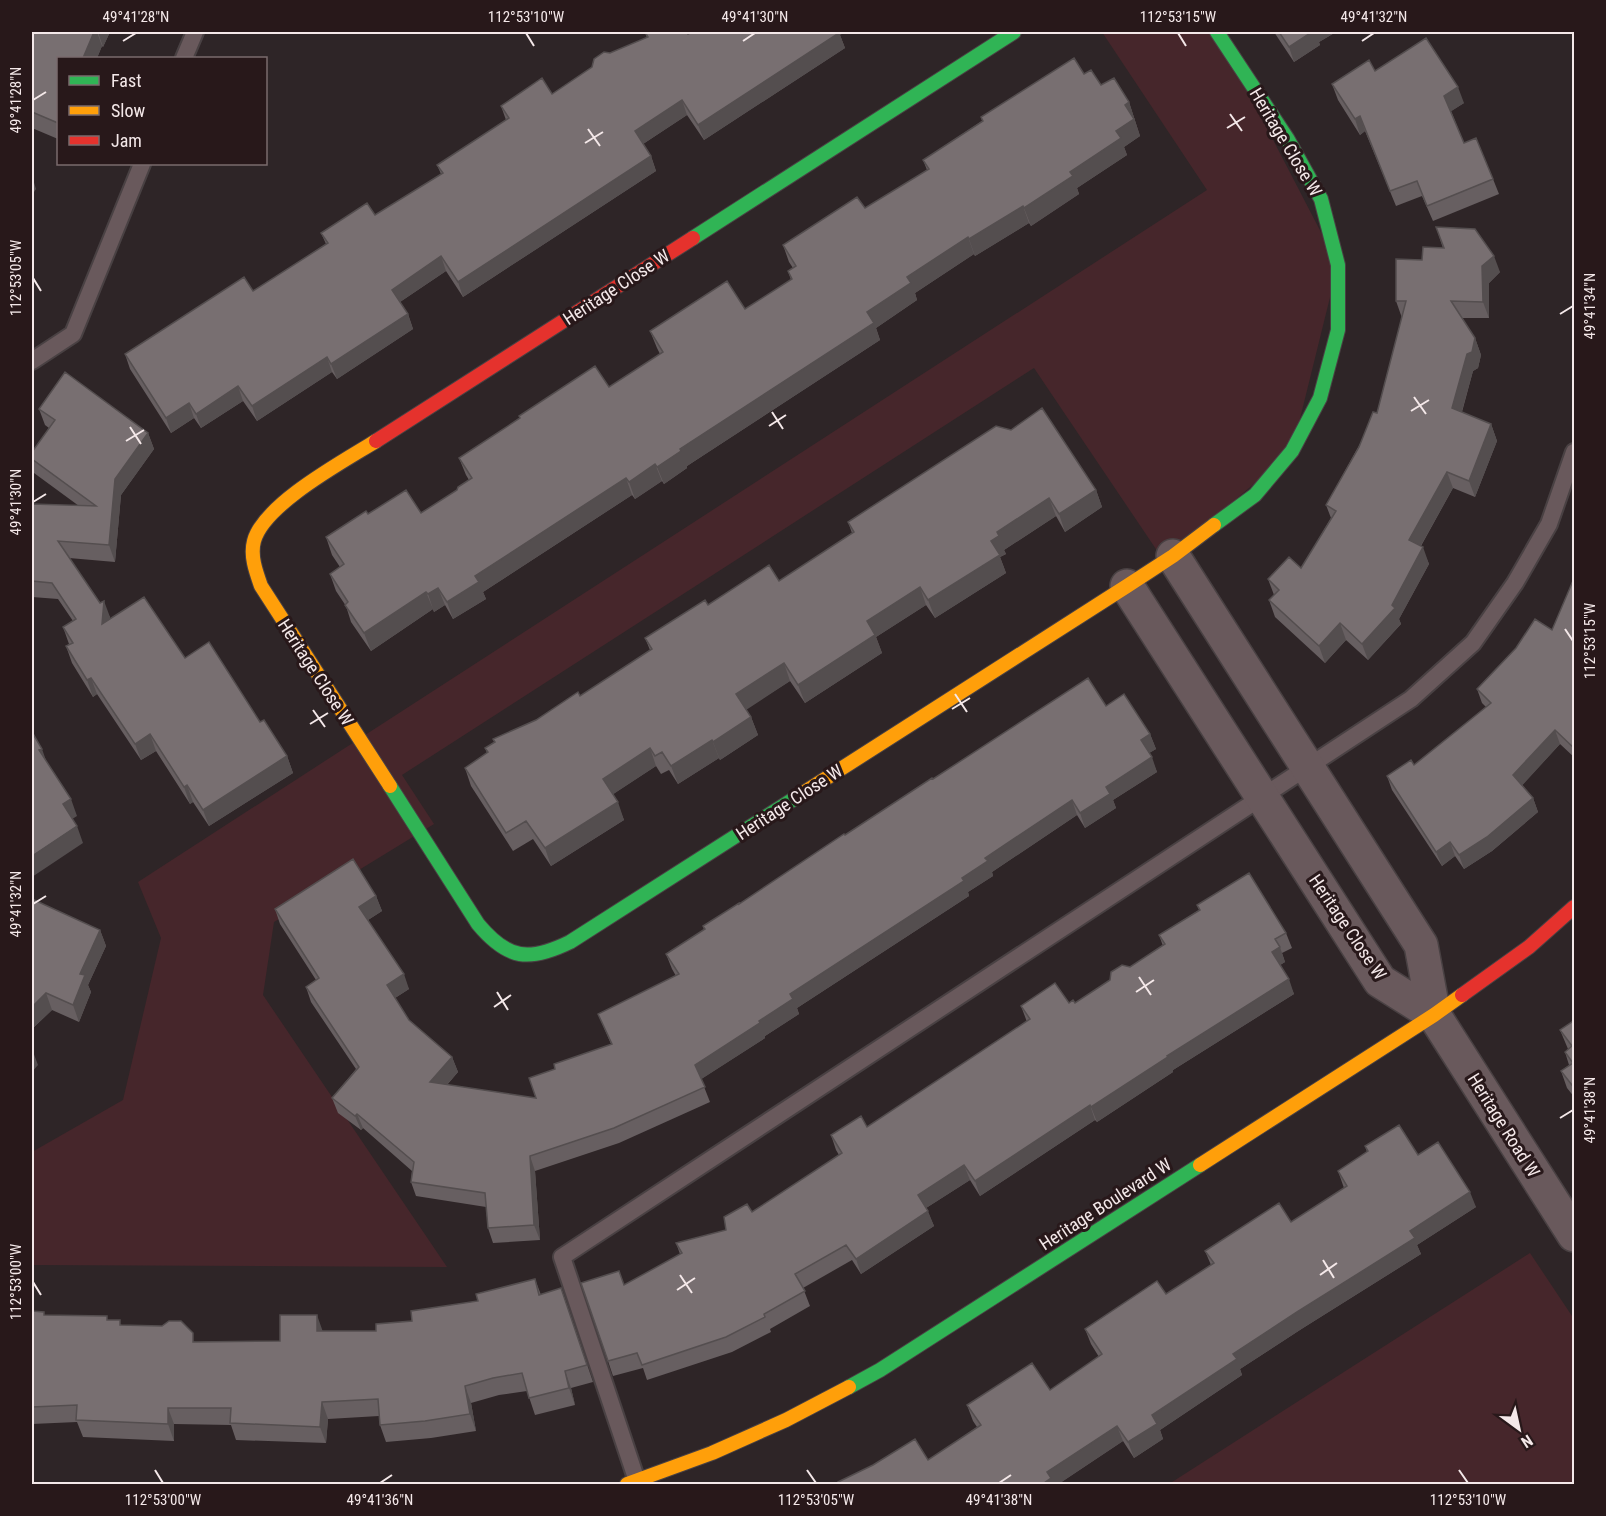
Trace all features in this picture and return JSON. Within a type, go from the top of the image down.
[{"type":"street","name":"Heritage Close W","points":[[1014,32],[290,496],[274,511],[254,539],[253,564],[261,586],[478,924],[494,942],[515,955],[532,956],[553,951],[570,942],[1127,586],[1173,556],[1255,495],[1292,451],[1320,398],[1338,330],[1338,265],[1321,199],[1287,138],[1217,32]]},
{"type":"street","points":[[1173,556],[1421,945],[1434,1015]]},
{"type":"street","name":"Heritage Close W","points":[[1127,586],[1380,981],[1434,1015]]},
{"type":"street","name":"Heritage Boulevard W","points":[[634,1484],[786,1420],[880,1370],[1434,1015],[1529,947],[1575,907]]},
{"type":"street","name":"Heritage Road W","points":[[1434,1015],[1575,1236]]},
{"type":"lane","points":[[184,57],[195,32]]},
{"type":"lane","points":[[32,361],[73,334],[142,165]]},
{"type":"lane","points":[[634,1484],[562,1257],[1411,699],[1473,643],[1515,584],[1549,524],[1575,453]]},
{"type":"shaded area","points":[[1102,32],[1217,32],[1338,265],[1292,451],[1164,561],[1034,368],[402,775],[434,824],[274,922],[263,995],[447,1267],[32,1265],[32,1152],[123,1100],[161,938],[138,882],[1207,190]]},
{"type":"shaded area","points":[[1530,1253],[1574,1319],[1574,1484],[1169,1484]]},
{"type":"building","points":[[32,32],[94,32],[83,57],[57,57],[57,123],[32,112]]},
{"type":"building","points":[[645,32],[839,33],[698,125],[682,100],[635,131],[651,156],[458,282],[441,256],[392,290],[408,314],[331,364],[327,357],[252,406],[238,386],[196,414],[189,403],[166,418],[125,354],[244,277],[253,291],[328,243],[321,233],[367,203],[375,215],[443,173],[437,165],[509,118],[501,106],[542,78],[552,94],[592,67],[594,59],[604,52],[610,53],[648,37]]},
{"type":"building","points":[[1279,32],[1312,32],[1289,47]]},
{"type":"building","points":[[1426,38],[1458,87],[1444,96],[1464,143],[1476,138],[1493,179],[1427,206],[1417,181],[1390,191],[1360,116],[1355,119],[1332,84],[1369,60],[1375,71]]},
{"type":"building","points":[[1074,58],[1084,74],[1091,70],[1101,85],[1114,78],[1129,102],[1125,105],[1134,119],[1116,131],[1121,138],[1070,172],[1073,176],[1024,208],[1023,206],[969,239],[968,237],[907,277],[911,283],[867,312],[874,323],[680,449],[681,451],[657,467],[655,464],[629,482],[626,478],[475,576],[479,582],[447,602],[438,588],[428,594],[426,592],[364,633],[345,605],[348,602],[330,574],[344,564],[326,537],[366,511],[368,514],[406,490],[421,513],[472,478],[459,458],[595,366],[609,387],[663,352],[650,331],[727,281],[745,309],[792,279],[788,271],[796,266],[783,245],[857,197],[865,208],[929,169],[923,160],[983,121],[981,117]]},
{"type":"building","points":[[1436,227],[1475,229],[1494,256],[1482,266],[1483,302],[1451,301],[1475,338],[1472,352],[1467,354],[1452,408],[1491,424],[1469,481],[1447,472],[1409,540],[1423,547],[1392,605],[1395,608],[1362,644],[1340,623],[1319,646],[1269,600],[1279,590],[1268,579],[1289,557],[1301,568],[1336,511],[1326,505],[1359,447],[1373,412],[1377,413],[1406,301],[1396,301],[1396,259],[1422,260],[1423,247],[1444,248]]},
{"type":"building","points":[[65,372],[148,433],[115,479],[109,545],[58,541],[100,603],[104,601],[102,624],[144,597],[185,658],[209,642],[260,722],[264,720],[287,756],[203,810],[187,785],[184,787],[150,734],[135,744],[91,678],[87,680],[66,646],[73,643],[63,627],[76,619],[52,583],[32,581],[32,504],[96,506],[32,459],[32,452],[55,420],[39,409]]},
{"type":"building","points":[[1042,408],[1096,490],[1059,514],[1049,498],[997,532],[999,536],[991,541],[1000,555],[928,600],[920,587],[867,621],[875,635],[798,685],[784,663],[736,694],[751,717],[713,742],[712,740],[671,766],[662,752],[655,756],[650,748],[603,779],[618,802],[545,848],[526,821],[506,833],[465,768],[488,752],[485,748],[495,742],[493,739],[536,720],[578,692],[580,696],[652,649],[645,638],[705,600],[708,605],[769,565],[779,581],[854,532],[848,522],[996,426],[1011,430]]},
{"type":"building","points":[[1575,576],[1575,749],[1555,730],[1513,775],[1533,798],[1487,837],[1459,855],[1450,842],[1436,852],[1387,776],[1411,760],[1414,765],[1491,703],[1477,689],[1516,648],[1535,619],[1552,630]]},
{"type":"building","points":[[1088,678],[1106,706],[1124,694],[1150,734],[1141,740],[1152,757],[1106,787],[1110,794],[1080,813],[1072,800],[985,858],[988,861],[962,878],[964,881],[790,994],[793,999],[695,1065],[705,1087],[614,1128],[530,1156],[534,1225],[488,1228],[485,1193],[411,1182],[414,1162],[357,1114],[355,1116],[332,1098],[359,1067],[306,987],[319,978],[275,909],[353,859],[376,896],[359,907],[404,974],[387,985],[409,1020],[452,1057],[430,1082],[536,1098],[529,1078],[555,1069],[554,1064],[612,1044],[598,1014],[679,974],[666,954],[705,929],[703,926]]},
{"type":"building","points":[[32,732],[42,749],[39,750],[71,799],[63,804],[77,826],[32,856]]},
{"type":"building","points":[[1249,873],[1286,933],[1275,939],[1280,947],[1272,952],[1289,979],[975,1181],[964,1165],[918,1195],[928,1211],[856,1259],[846,1245],[795,1274],[805,1291],[764,1314],[765,1317],[726,1337],[642,1365],[637,1353],[608,1361],[581,1283],[619,1271],[624,1285],[682,1253],[676,1243],[726,1230],[724,1217],[747,1204],[752,1212],[842,1153],[831,1135],[861,1116],[867,1127],[1030,1019],[1021,1006],[1055,983],[1069,1003],[1073,1000],[1075,1003],[1110,980],[1111,972],[1122,965],[1130,967],[1165,944],[1159,935],[1200,910],[1197,905]]},
{"type":"building","points":[[32,899],[100,930],[80,974],[85,975],[73,1005],[46,993],[32,1007]]},
{"type":"building","points":[[1575,1020],[1575,1089],[1561,1071],[1573,1063],[1565,1052],[1572,1046],[1560,1030]]},
{"type":"building","points":[[1399,1125],[1418,1155],[1438,1142],[1470,1192],[1410,1231],[1415,1238],[1233,1354],[1237,1359],[1152,1415],[1157,1424],[1128,1442],[1117,1426],[1047,1472],[1051,1478],[1041,1485],[839,1485],[838,1482],[873,1465],[915,1439],[928,1460],[981,1425],[967,1405],[1032,1363],[1050,1390],[1102,1354],[1085,1329],[1157,1281],[1166,1294],[1214,1263],[1205,1251],[1279,1203],[1291,1222],[1347,1186],[1338,1171],[1368,1151],[1365,1146]]},
{"type":"building","points":[[535,1279],[539,1295],[561,1288],[587,1365],[565,1371],[569,1388],[529,1398],[522,1373],[465,1386],[470,1414],[380,1425],[378,1399],[322,1402],[320,1427],[230,1423],[231,1408],[168,1408],[168,1424],[76,1420],[77,1405],[32,1407],[32,1311],[44,1312],[44,1315],[107,1316],[107,1320],[120,1320],[120,1325],[162,1326],[169,1321],[181,1321],[193,1333],[193,1342],[280,1341],[280,1315],[317,1315],[317,1331],[376,1331],[376,1324],[412,1321],[411,1311],[478,1301],[476,1294]]},
{"type":"traffic: fast","points":[[693,238],[1014,32]]},
{"type":"traffic: fast","points":[[1214,525],[1255,495],[1292,451],[1320,398],[1338,330],[1338,265],[1321,199],[1287,138],[1217,32]]},
{"type":"traffic: fast","points":[[390,786],[478,924],[499,945],[509,951],[531,955],[543,953],[570,942],[800,795]]},
{"type":"traffic: fast","points":[[849,1387],[880,1370],[1200,1165]]},
{"type":"traffic: slow","points":[[376,441],[289,498],[261,527],[254,541],[253,552],[261,586],[390,786]]},
{"type":"traffic: slow","points":[[800,795],[1127,586],[1173,556],[1214,525]]},
{"type":"traffic: slow","points":[[1200,1165],[1462,995]]},
{"type":"traffic: slow","points":[[627,1484],[712,1453],[786,1420],[849,1387]]},
{"type":"traffic: jam","points":[[376,441],[693,238]]},
{"type":"traffic: jam","points":[[1462,995],[1529,947],[1574,907]]}]
